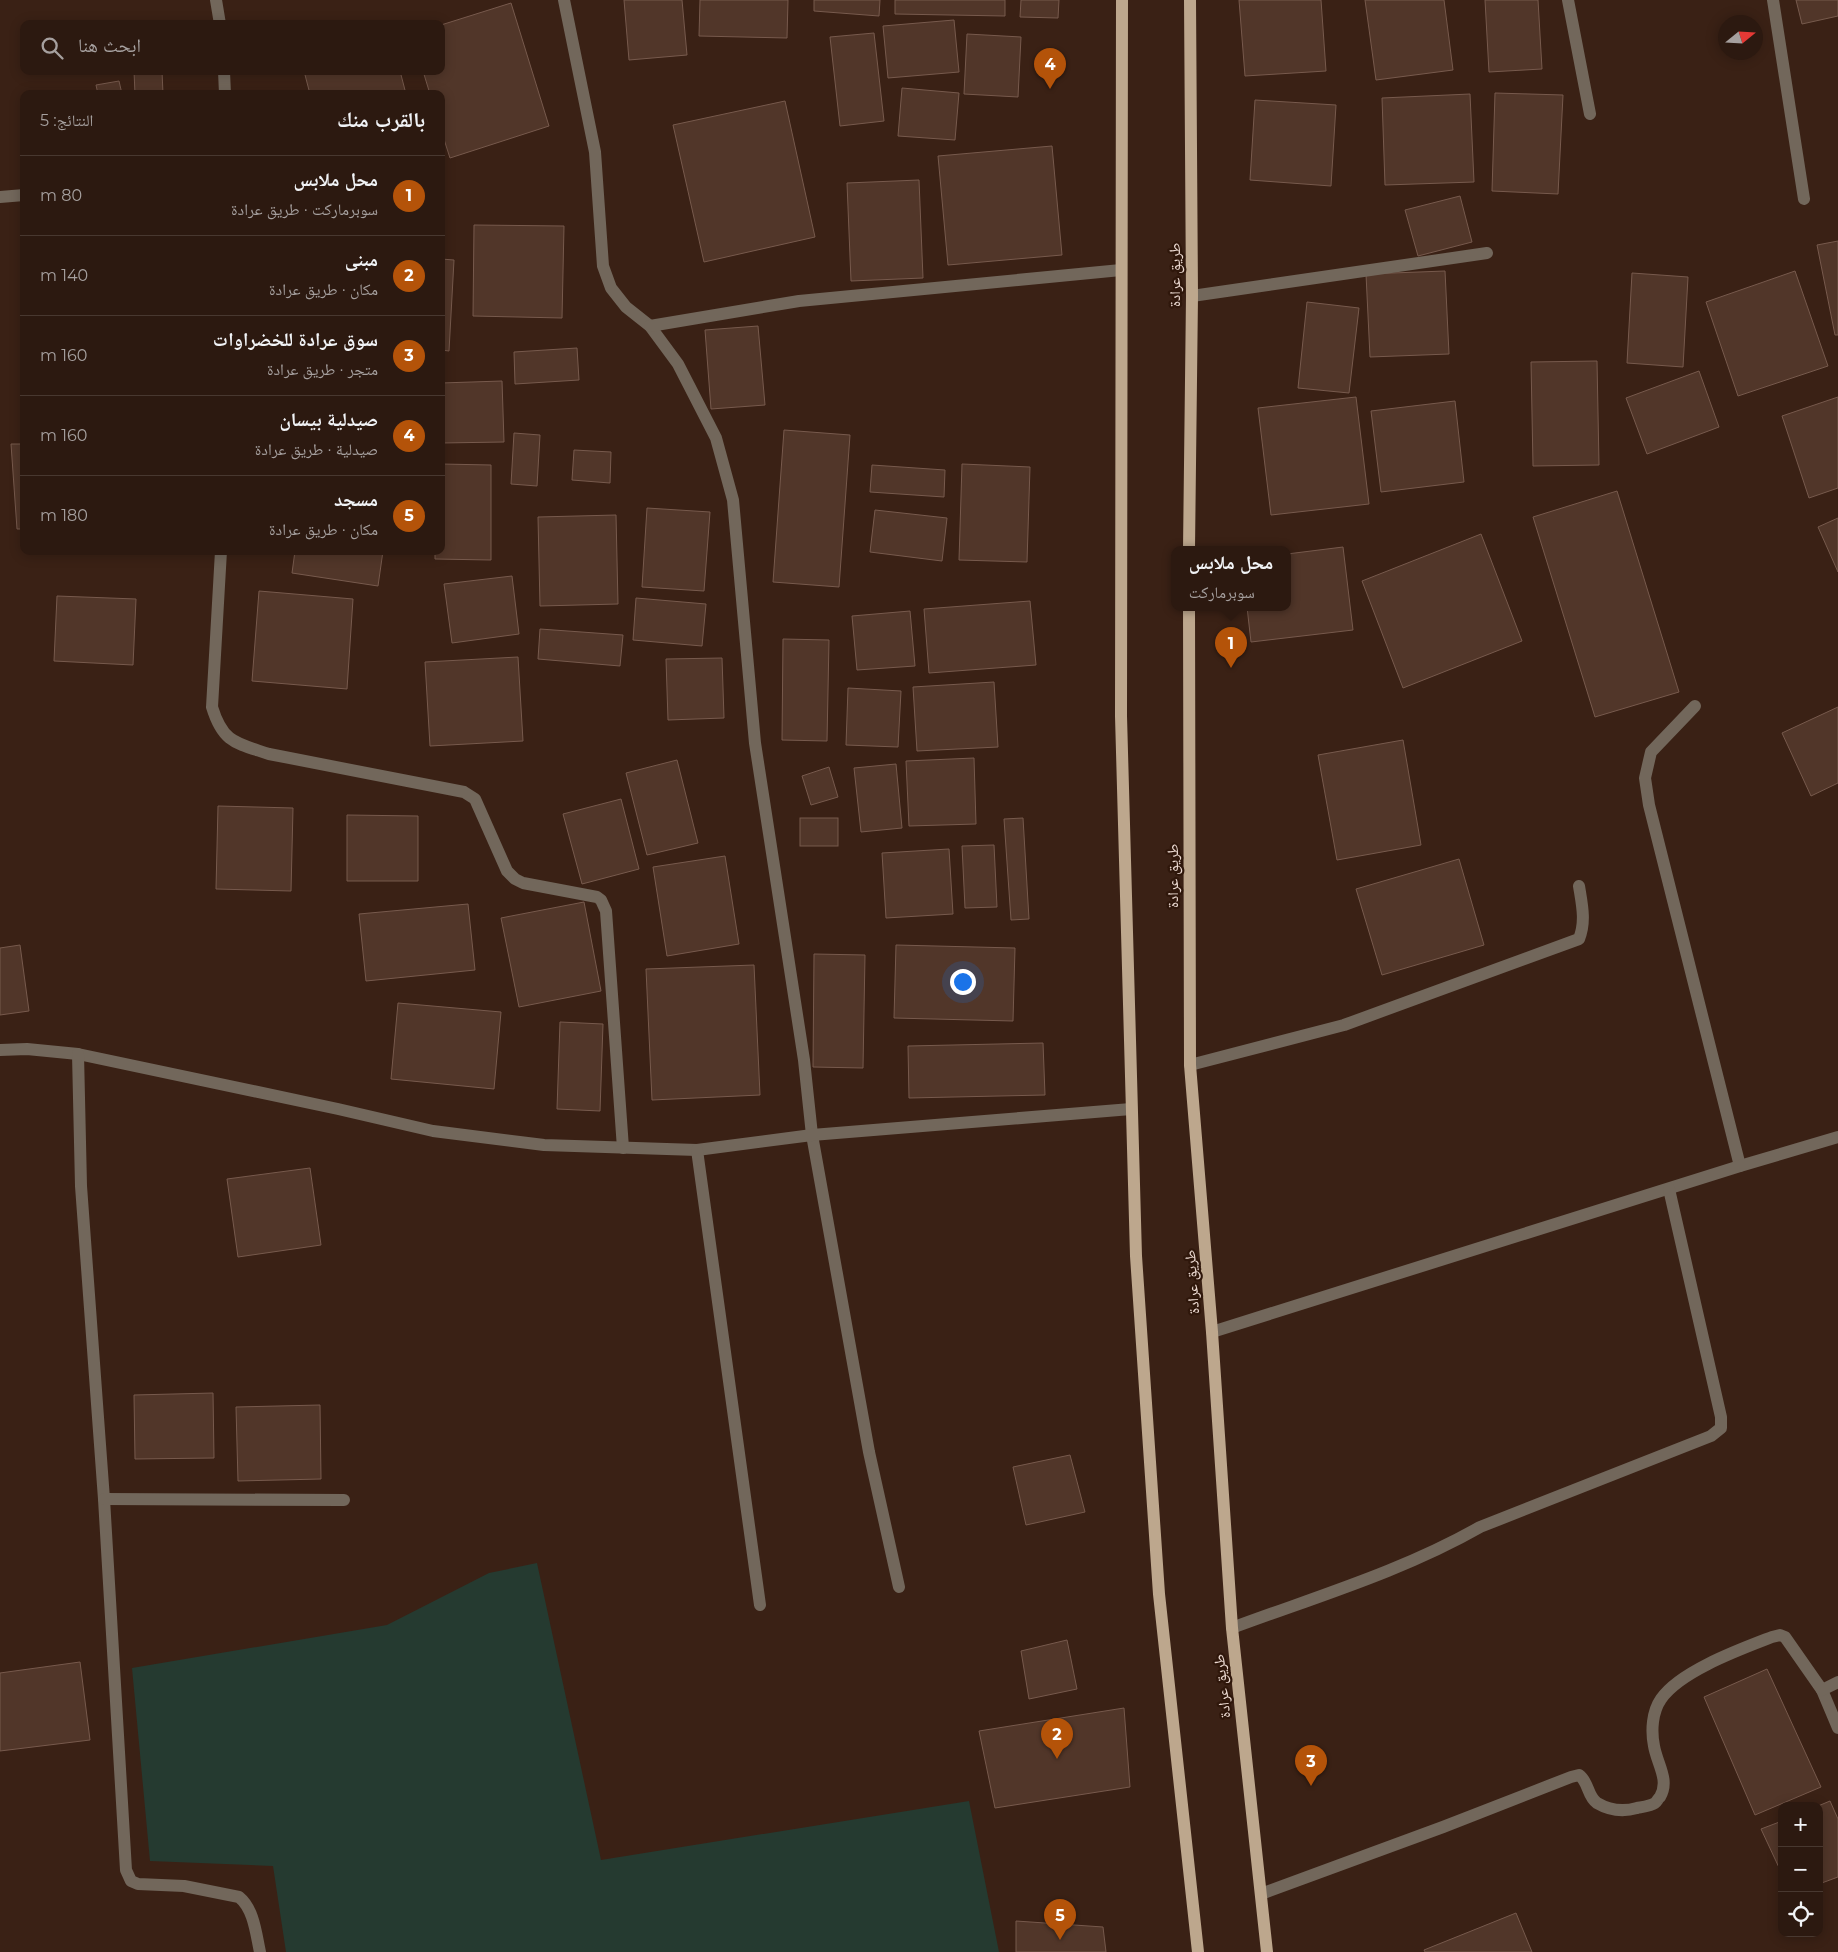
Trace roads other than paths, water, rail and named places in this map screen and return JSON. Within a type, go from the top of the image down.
[{"type":"main road","points":[[1122,0],[1121,716],[1136,1256],[1159,1594],[1198,1952]]},
{"type":"main road","name":"طريق عرادة","points":[[1189,546],[1192,296],[1190,0]]},
{"type":"main road","name":"طريق عرادة","points":[[1189,611],[1190,1065],[1212,1332],[1232,1628],[1267,1952]]},
{"type":"street","points":[[216,0],[219,20]]},
{"type":"street","points":[[564,0],[595,152],[603,266],[611,288],[626,306],[650,326],[678,364],[716,438],[733,500],[756,743],[804,1060],[812,1135],[869,1452],[899,1587]]},
{"type":"street","points":[[1568,0],[1590,114]]},
{"type":"street","points":[[1773,0],[1804,199]]},
{"type":"street","points":[[224,75],[226,90]]},
{"type":"street","points":[[0,197],[20,195]]},
{"type":"street","points":[[1192,296],[1487,253]]},
{"type":"street","points":[[650,326],[799,301],[1121,270]]},
{"type":"street","points":[[221,555],[212,707],[218,725],[226,737],[269,754],[464,792],[475,799],[507,871],[515,880],[597,897],[601,900],[606,911],[623,1148]]},
{"type":"street","points":[[1696,706],[1651,752],[1645,778],[1649,804],[1740,1166]]},
{"type":"street","points":[[1190,1065],[1344,1025],[1579,939],[1584,928],[1579,886]]},
{"type":"street","points":[[0,1050],[27,1049],[78,1054],[433,1131],[544,1145],[697,1150],[812,1135],[1131,1109]]},
{"type":"street","points":[[78,1054],[81,1186],[104,1499],[126,1870],[131,1881],[138,1884],[184,1886],[239,1897],[245,1902],[250,1911],[260,1952]]},
{"type":"street","points":[[1212,1332],[1838,1137]]},
{"type":"street","points":[[697,1150],[760,1605]]},
{"type":"street","points":[[1232,1628],[1355,1583],[1437,1550],[1480,1527],[1711,1436],[1721,1428],[1721,1417],[1668,1189]]},
{"type":"street","points":[[104,1499],[344,1500]]},
{"type":"street","points":[[1261,1894],[1443,1828],[1571,1777],[1580,1775],[1584,1778],[1595,1801],[1610,1810],[1632,1810],[1656,1803],[1664,1789],[1664,1777],[1654,1747],[1652,1719],[1659,1701],[1670,1686],[1726,1654],[1772,1637],[1780,1635],[1785,1637],[1822,1690],[1838,1728]]},
{"type":"street","points":[[1822,1690],[1838,1682]]},
{"type":"place","name":"صيدلية بيسان","points":[[1050,89]]},
{"type":"place","name":"محل ملابس","points":[[1231,668]]},
{"type":"place","name":"مبنى","points":[[1057,1759]]},
{"type":"place","name":"سوق عرادة للخضراوات","points":[[1311,1786]]},
{"type":"place","name":"مسجد","points":[[1060,1940]]}]
